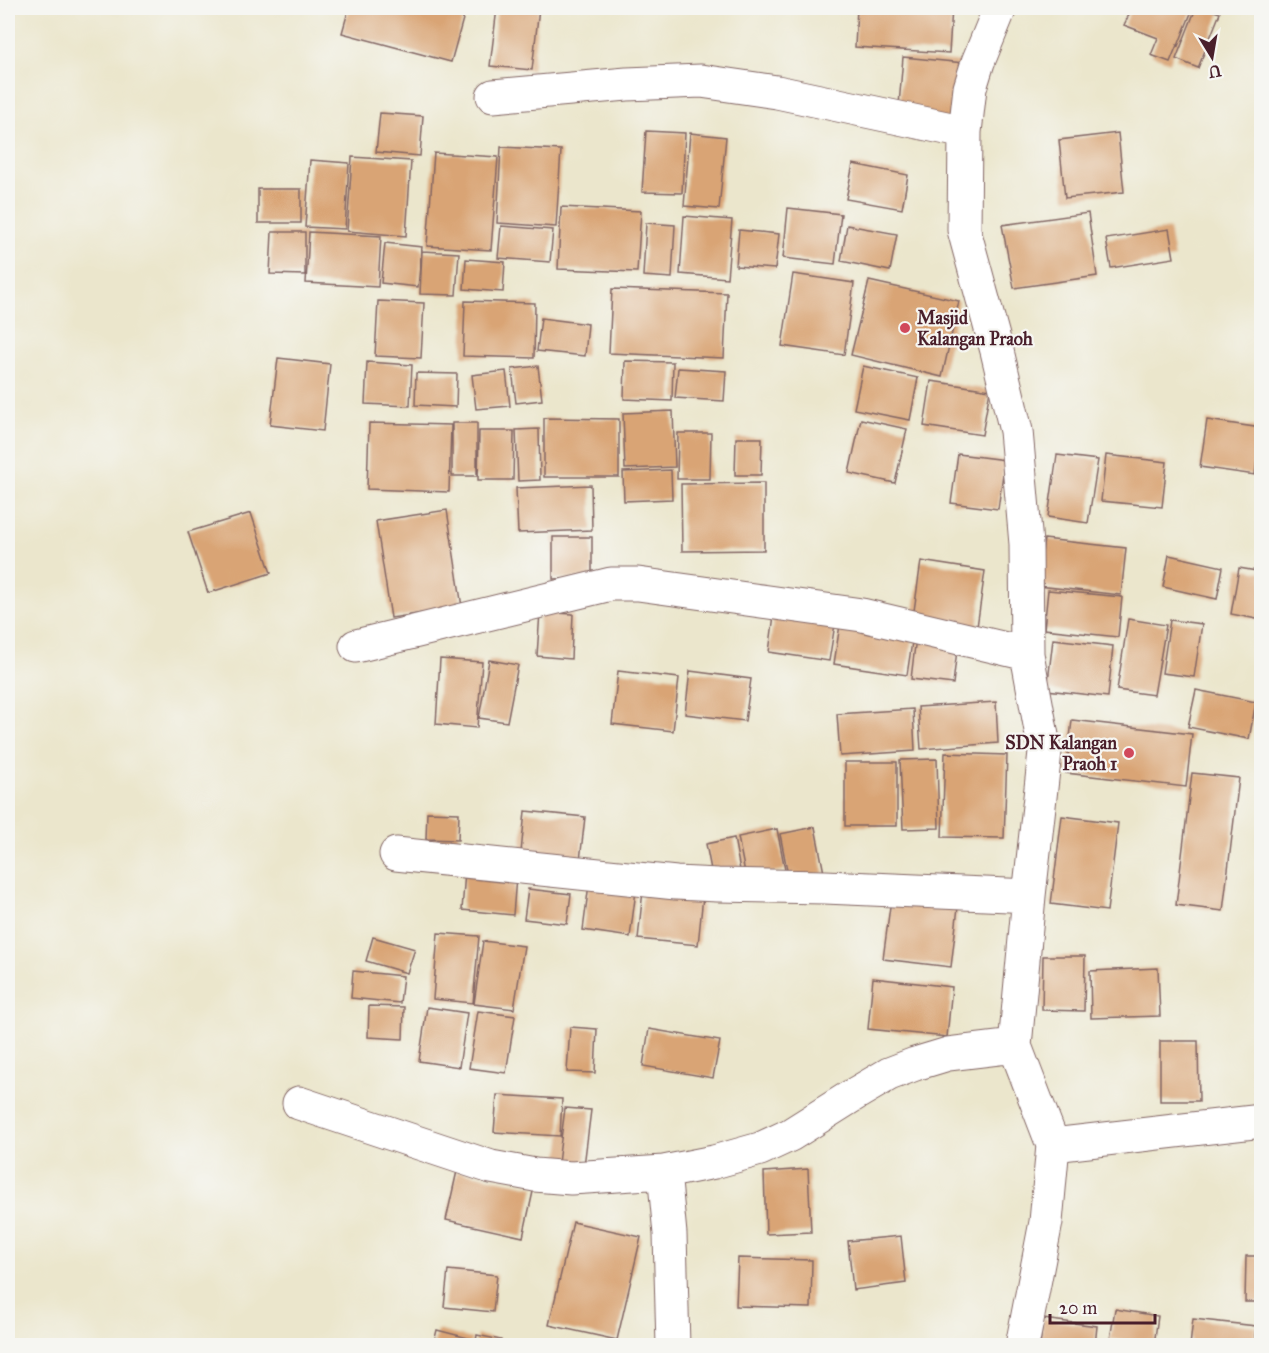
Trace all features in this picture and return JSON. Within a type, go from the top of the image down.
[{"type":"street","points":[[1000,8],[970,88],[965,132],[964,230],[1016,431],[1026,544],[1027,654],[1045,753],[1015,1046],[1053,1145],[1046,1222],[1022,1346]]},
{"type":"street","points":[[493,96],[627,84],[701,81],[777,92],[965,132]]},
{"type":"street","points":[[356,646],[611,585],[638,584],[862,615],[1027,654]]},
{"type":"street","points":[[396,854],[718,885],[825,886],[1029,896]]},
{"type":"street","points":[[299,1103],[491,1167],[571,1178],[664,1172],[714,1162],[760,1149],[790,1135],[889,1074],[915,1064],[948,1054],[1015,1046]]},
{"type":"street","points":[[1053,1145],[1262,1121]]},
{"type":"street","points":[[664,1172],[670,1234],[673,1346]]},
{"type":"building","points":[[349,8],[466,8],[451,62],[342,33]]},
{"type":"building","points":[[497,8],[539,8],[532,70],[490,66]]},
{"type":"building","points":[[857,8],[952,8],[949,53],[855,47]]},
{"type":"building","points":[[1132,8],[1193,8],[1170,62],[1151,55],[1158,38],[1124,25]]},
{"type":"building","points":[[1196,8],[1205,8],[1220,13],[1198,68],[1176,59]]},
{"type":"building","points":[[903,57],[964,63],[959,122],[898,117]]},
{"type":"building","points":[[380,113],[423,116],[420,156],[376,152]]},
{"type":"building","points":[[646,131],[685,133],[682,193],[642,192]]},
{"type":"building","points":[[690,133],[726,137],[719,209],[684,206]]},
{"type":"building","points":[[1118,133],[1124,192],[1065,198],[1059,140]]},
{"type":"building","points":[[501,147],[561,150],[556,227],[497,223]]},
{"type":"building","points":[[434,153],[498,157],[491,250],[427,246]]},
{"type":"building","points":[[352,157],[411,161],[406,236],[347,231]]},
{"type":"building","points":[[310,160],[349,163],[345,229],[305,227]]},
{"type":"building","points":[[853,164],[908,175],[902,209],[846,199]]},
{"type":"building","points":[[258,189],[301,189],[301,223],[258,223]]},
{"type":"building","points":[[561,207],[641,211],[637,272],[558,269]]},
{"type":"building","points":[[788,208],[841,214],[835,264],[783,258]]},
{"type":"building","points":[[1088,213],[1097,276],[1014,288],[1002,225]]},
{"type":"building","points":[[684,216],[732,220],[727,278],[680,274]]},
{"type":"building","points":[[646,223],[675,225],[672,278],[643,276]]},
{"type":"building","points":[[847,225],[897,234],[890,271],[841,261]]},
{"type":"building","points":[[501,226],[553,230],[550,262],[498,258]]},
{"type":"building","points":[[1169,229],[1174,258],[1111,268],[1106,239]]},
{"type":"building","points":[[739,230],[779,234],[775,269],[736,266]]},
{"type":"building","points":[[272,232],[305,232],[305,275],[270,274]]},
{"type":"building","points":[[309,232],[381,236],[378,287],[306,283]]},
{"type":"building","points":[[385,243],[422,247],[418,287],[381,283]]},
{"type":"building","points":[[422,251],[459,253],[456,295],[420,294]]},
{"type":"building","points":[[466,259],[505,262],[503,292],[464,289]]},
{"type":"building","points":[[793,274],[854,283],[844,355],[782,346]]},
{"type":"building","name":"Masjid Kalangan Praoh","points":[[869,281],[959,301],[942,377],[851,355]]},
{"type":"building","points":[[612,289],[727,293],[724,358],[609,353]]},
{"type":"building","points":[[378,301],[424,303],[421,358],[375,356]]},
{"type":"building","points":[[465,301],[535,303],[534,358],[463,356]]},
{"type":"building","points":[[541,318],[588,324],[585,356],[537,351]]},
{"type":"building","points":[[278,358],[330,364],[323,431],[270,425]]},
{"type":"building","points":[[625,361],[673,362],[672,401],[624,399]]},
{"type":"building","points":[[367,362],[412,365],[410,406],[365,404]]},
{"type":"building","points":[[538,366],[542,400],[516,403],[512,369]]},
{"type":"building","points":[[863,366],[918,378],[910,420],[854,409]]},
{"type":"building","points":[[678,368],[726,371],[724,401],[675,398]]},
{"type":"building","points":[[506,371],[510,406],[476,409],[472,375]]},
{"type":"building","points":[[416,373],[457,374],[456,407],[415,405]]},
{"type":"building","points":[[931,381],[990,390],[982,435],[924,426]]},
{"type":"building","points":[[673,411],[675,467],[625,469],[623,413]]},
{"type":"building","points":[[544,418],[619,419],[619,477],[544,477]]},
{"type":"building","points":[[861,419],[907,429],[895,483],[849,473]]},
{"type":"building","points":[[1207,420],[1261,428],[1255,475],[1200,467]]},
{"type":"building","points":[[369,423],[451,425],[449,492],[367,489]]},
{"type":"building","points":[[452,423],[477,423],[477,476],[452,476]]},
{"type":"building","points":[[539,429],[540,480],[518,481],[516,430]]},
{"type":"building","points":[[479,431],[514,431],[513,480],[478,480]]},
{"type":"building","points":[[678,433],[711,433],[710,479],[677,479]]},
{"type":"building","points":[[736,438],[762,438],[761,475],[735,475]]},
{"type":"building","points":[[958,454],[1005,460],[998,509],[951,503]]},
{"type":"building","points":[[1057,455],[1098,460],[1088,523],[1048,517]]},
{"type":"building","points":[[1106,455],[1167,462],[1162,507],[1101,501]]},
{"type":"building","points":[[671,470],[672,499],[624,501],[623,472]]},
{"type":"building","points":[[764,483],[764,550],[682,551],[681,484]]},
{"type":"building","points":[[591,485],[592,530],[518,533],[516,488]]},
{"type":"building","points":[[447,510],[462,607],[391,618],[376,521]]},
{"type":"building","points":[[251,513],[271,573],[208,593],[188,532]]},
{"type":"building","points":[[553,537],[592,537],[592,578],[553,579]]},
{"type":"building","points":[[1044,539],[1126,548],[1121,595],[1038,586]]},
{"type":"building","points":[[1169,555],[1223,567],[1217,599],[1163,587]]},
{"type":"building","points":[[921,561],[985,571],[977,627],[913,618]]},
{"type":"building","points":[[1239,568],[1262,572],[1262,620],[1231,614]]},
{"type":"building","points":[[1048,590],[1122,597],[1118,637],[1044,629]]},
{"type":"building","points":[[775,608],[836,618],[829,661],[769,652]]},
{"type":"building","points":[[540,612],[573,614],[571,659],[537,656]]},
{"type":"building","points":[[841,618],[914,629],[907,675],[834,664]]},
{"type":"building","points":[[1128,619],[1166,625],[1154,695],[1117,690]]},
{"type":"building","points":[[1170,620],[1202,624],[1194,677],[1162,673]]},
{"type":"building","points":[[916,637],[958,641],[953,684],[911,679]]},
{"type":"building","points":[[1053,639],[1113,646],[1108,697],[1047,690]]},
{"type":"building","points":[[440,659],[482,662],[477,728],[436,724]]},
{"type":"building","points":[[489,660],[518,665],[507,722],[479,718]]},
{"type":"building","points":[[618,671],[679,678],[673,731],[612,724]]},
{"type":"building","points":[[690,671],[751,679],[745,721],[685,714]]},
{"type":"building","points":[[1262,683],[1262,703],[1255,701]]},
{"type":"building","points":[[1196,690],[1256,702],[1249,739],[1188,727]]},
{"type":"building","points":[[996,702],[998,743],[921,749],[918,707]]},
{"type":"building","points":[[913,709],[915,751],[840,756],[837,714]]},
{"type":"building","name":"SDN Kalangan Praoh 1","points":[[1072,720],[1192,734],[1186,787],[1066,773]]},
{"type":"building","points":[[945,753],[1007,755],[1004,838],[942,837]]},
{"type":"building","points":[[937,759],[939,828],[903,829],[900,760]]},
{"type":"building","points":[[845,762],[897,762],[897,826],[845,826]]},
{"type":"building","points":[[1192,773],[1239,778],[1223,911],[1176,905]]},
{"type":"building","points":[[525,811],[585,817],[579,869],[520,863]]},
{"type":"building","points":[[427,812],[459,813],[458,840],[426,839]]},
{"type":"building","name":"SDN Kalangan Praoh 1","points":[[1062,816],[1118,823],[1107,911],[1051,904]]},
{"type":"building","points":[[815,827],[824,873],[789,880],[780,834]]},
{"type":"building","points":[[777,829],[785,870],[746,878],[738,837]]},
{"type":"building","points":[[734,838],[741,875],[713,880],[706,844]]},
{"type":"building","points":[[465,872],[516,877],[513,915],[462,910]]},
{"type":"building","points":[[589,884],[636,891],[630,937],[583,930]]},
{"type":"building","points":[[528,889],[571,894],[567,924],[524,919]]},
{"type":"building","points":[[643,890],[703,896],[698,945],[638,939]]},
{"type":"building","points":[[891,899],[958,907],[951,967],[883,959]]},
{"type":"building","points":[[438,933],[479,936],[473,1003],[433,999]]},
{"type":"building","points":[[373,937],[415,949],[407,973],[366,961]]},
{"type":"building","points":[[483,941],[524,946],[514,1009],[474,1004]]},
{"type":"building","points":[[1043,956],[1085,956],[1084,1011],[1042,1010]]},
{"type":"building","points":[[1158,968],[1160,1016],[1091,1018],[1090,971]]},
{"type":"building","points":[[353,971],[403,976],[400,1003],[351,998]]},
{"type":"building","points":[[873,978],[952,987],[947,1037],[868,1029]]},
{"type":"building","points":[[369,1006],[404,1007],[403,1039],[368,1037]]},
{"type":"building","points":[[427,1007],[467,1013],[459,1067],[419,1061]]},
{"type":"building","points":[[478,1011],[515,1016],[506,1073],[469,1068]]},
{"type":"building","points":[[570,1027],[597,1029],[595,1073],[567,1072]]},
{"type":"building","points":[[649,1029],[720,1041],[713,1078],[643,1066]]},
{"type":"building","points":[[1160,1041],[1198,1041],[1199,1101],[1160,1101]]},
{"type":"building","points":[[497,1095],[562,1099],[560,1136],[494,1132]]},
{"type":"building","points":[[565,1108],[591,1110],[584,1166],[558,1163]]},
{"type":"building","points":[[808,1169],[811,1232],[766,1234],[764,1172]]},
{"type":"building","points":[[457,1171],[534,1187],[523,1237],[446,1220]]},
{"type":"building","points":[[573,1222],[641,1237],[617,1340],[549,1325]]},
{"type":"building","points":[[901,1236],[906,1283],[853,1290],[848,1241]]},
{"type":"building","points":[[1246,1256],[1262,1256],[1262,1302],[1245,1302]]},
{"type":"building","points":[[738,1258],[812,1260],[811,1308],[736,1306]]},
{"type":"building","points":[[448,1270],[497,1275],[493,1312],[444,1307]]},
{"type":"building","points":[[1115,1309],[1158,1316],[1154,1345],[1110,1339]]},
{"type":"building","points":[[1043,1319],[1097,1326],[1095,1346],[1040,1346]]},
{"type":"building","points":[[1193,1319],[1256,1326],[1254,1346],[1190,1346]]},
{"type":"building","points":[[437,1330],[472,1339],[470,1346],[433,1346]]},
{"type":"building","points":[[477,1335],[501,1340],[500,1346],[475,1346]]},
{"type":"place","name":"Masjid Kalangan Praoh","points":[[905,328]]},
{"type":"place","name":"SDN Kalangan Praoh 1","points":[[1129,753]]}]
